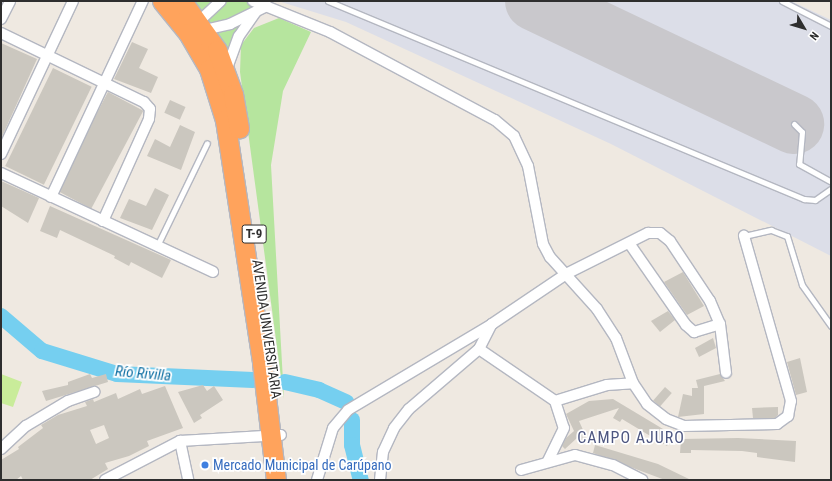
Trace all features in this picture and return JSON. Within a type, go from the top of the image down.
[{"type":"highway","name":"AVENIDA UNIVERSITARIA","points":[[162,1],[197,28],[225,120],[262,363],[276,435],[288,480]]},
{"type":"highway","name":"AVENIDA UNIVERSITARIA","points":[[182,1],[197,28],[226,71],[239,128],[276,435]]},
{"type":"highway","name":"T-9","points":[[276,435],[276,480]]},
{"type":"street","points":[[1,20],[10,1]]},
{"type":"street","points":[[1,154],[73,1]]},
{"type":"street","points":[[52,197],[143,1]]},
{"type":"street","points":[[197,28],[221,1]]},
{"type":"street","points":[[197,28],[230,24],[259,5]]},
{"type":"street","points":[[226,71],[239,36],[259,5]]},
{"type":"street","points":[[259,5],[330,32],[434,86],[495,120],[514,136],[528,166],[543,244],[566,274],[597,309],[616,338],[633,383],[647,404],[666,419],[684,426],[777,424],[788,416],[790,401],[744,236]]},
{"type":"street","points":[[1,33],[144,102],[150,109],[149,118],[103,221]]},
{"type":"street","points":[[1,173],[213,272]]},
{"type":"street","points":[[316,480],[333,428],[348,410],[492,324],[566,274],[648,233],[660,233],[670,241],[710,301],[720,324],[726,373]]},
{"type":"street","points":[[629,243],[686,325],[694,332],[720,324]]},
{"type":"street","points":[[380,480],[383,452],[394,428],[409,409],[479,349],[492,324]]},
{"type":"street","points":[[479,349],[555,401],[564,428],[548,461]]},
{"type":"street","points":[[555,401],[607,385],[633,383]]},
{"type":"street","points":[[1,449],[26,426],[68,401],[94,392]]},
{"type":"street","points":[[105,480],[180,441],[276,435]]},
{"type":"street","points":[[180,441],[188,480]]},
{"type":"street","points":[[521,470],[548,461],[575,455],[613,465],[642,480]]},
{"type":"lane","points":[[328,1],[804,199],[815,200],[831,189]]},
{"type":"lane","points":[[782,1],[831,26]]},
{"type":"lane","points":[[794,124],[802,132],[799,164],[831,182]]},
{"type":"lane","points":[[157,246],[207,143]]},
{"type":"lane","points":[[744,236],[771,230],[787,236],[802,284],[831,326]]},
{"type":"shaded area","points":[[278,1],[791,1],[831,20],[831,256],[611,144],[346,22]]},
{"type":"green space","points":[[182,1],[253,1],[257,10],[226,71]]},
{"type":"green space","points":[[279,18],[311,32],[283,91],[271,165],[284,399],[240,72],[241,45],[254,28]]},
{"type":"green space","points":[[1,374],[22,382],[13,407],[1,403]]},
{"type":"building","points":[[132,42],[148,49],[139,68],[158,77],[151,93],[114,79]]},
{"type":"building","points":[[1,43],[37,59],[1,139]]},
{"type":"building","points":[[53,68],[92,87],[44,185],[5,166]]},
{"type":"building","points":[[108,92],[143,111],[91,209],[56,190]]},
{"type":"building","points":[[170,100],[186,107],[180,120],[164,113]]},
{"type":"building","points":[[180,125],[195,132],[181,170],[147,156],[155,139],[170,147]]},
{"type":"building","points":[[1,181],[39,198],[28,223],[1,206]]},
{"type":"building","points":[[155,188],[169,195],[152,230],[120,218],[129,199],[146,206]]},
{"type":"building","points":[[50,206],[171,260],[162,278],[131,262],[129,266],[114,258],[115,256],[60,230],[57,238],[40,231]]},
{"type":"building","points":[[683,272],[704,306],[687,315],[664,282]]},
{"type":"building","points":[[668,311],[675,320],[660,332],[651,321]]},
{"type":"building","points":[[713,338],[716,348],[699,357],[695,348]]},
{"type":"building","points":[[800,358],[807,392],[796,395],[787,362]]},
{"type":"building","points":[[90,374],[92,378],[106,374],[108,382],[46,401],[42,391],[68,385],[68,382]]},
{"type":"building","points":[[720,374],[725,381],[704,386],[704,414],[678,417],[683,394],[692,396],[692,388],[698,388],[696,380]]},
{"type":"building","points":[[203,385],[207,391],[214,386],[223,400],[200,415],[202,418],[194,423],[178,392]]},
{"type":"building","points":[[165,386],[183,428],[147,441],[149,446],[129,456],[105,463],[108,469],[90,480],[23,480],[21,476],[16,480],[1,480],[1,460],[19,449],[18,447],[43,428],[41,425],[58,415],[87,406],[85,402],[93,399],[94,402],[116,393],[118,399],[140,389],[142,394]],"holes":[[[104,425],[109,438],[96,444],[90,430]]]},
{"type":"building","points":[[665,387],[672,393],[660,406],[653,401]]},
{"type":"building","points":[[613,399],[673,435],[667,446],[622,419],[620,422],[613,418],[619,408],[579,421],[588,441],[580,444],[577,438],[565,449],[562,446],[566,438],[574,431],[566,414],[589,401]]},
{"type":"building","points":[[778,407],[778,415],[775,418],[753,418],[752,408]]},
{"type":"building","points":[[738,438],[796,441],[795,462],[757,457],[757,453],[742,451],[691,450],[691,453],[680,453],[681,439]]},
{"type":"building","points":[[595,445],[658,464],[691,480],[665,480],[593,453]]},
{"type":"waterway","name":"Río Rivilla","points":[[1,316],[42,351],[117,374],[253,380]]},
{"type":"waterway","name":"Río Rivilla","points":[[285,382],[319,390],[346,402]]},
{"type":"waterway","name":"Río Rivilla","points":[[352,420],[352,445],[361,480]]},
{"type":"runway","points":[[535,1],[794,124]]},
{"type":"place","name":"Mercado Municipal de Carúpano","points":[[205,465]]},
{"type":"district","name":"CAMPO AJURO","points":[[631,438]]}]
